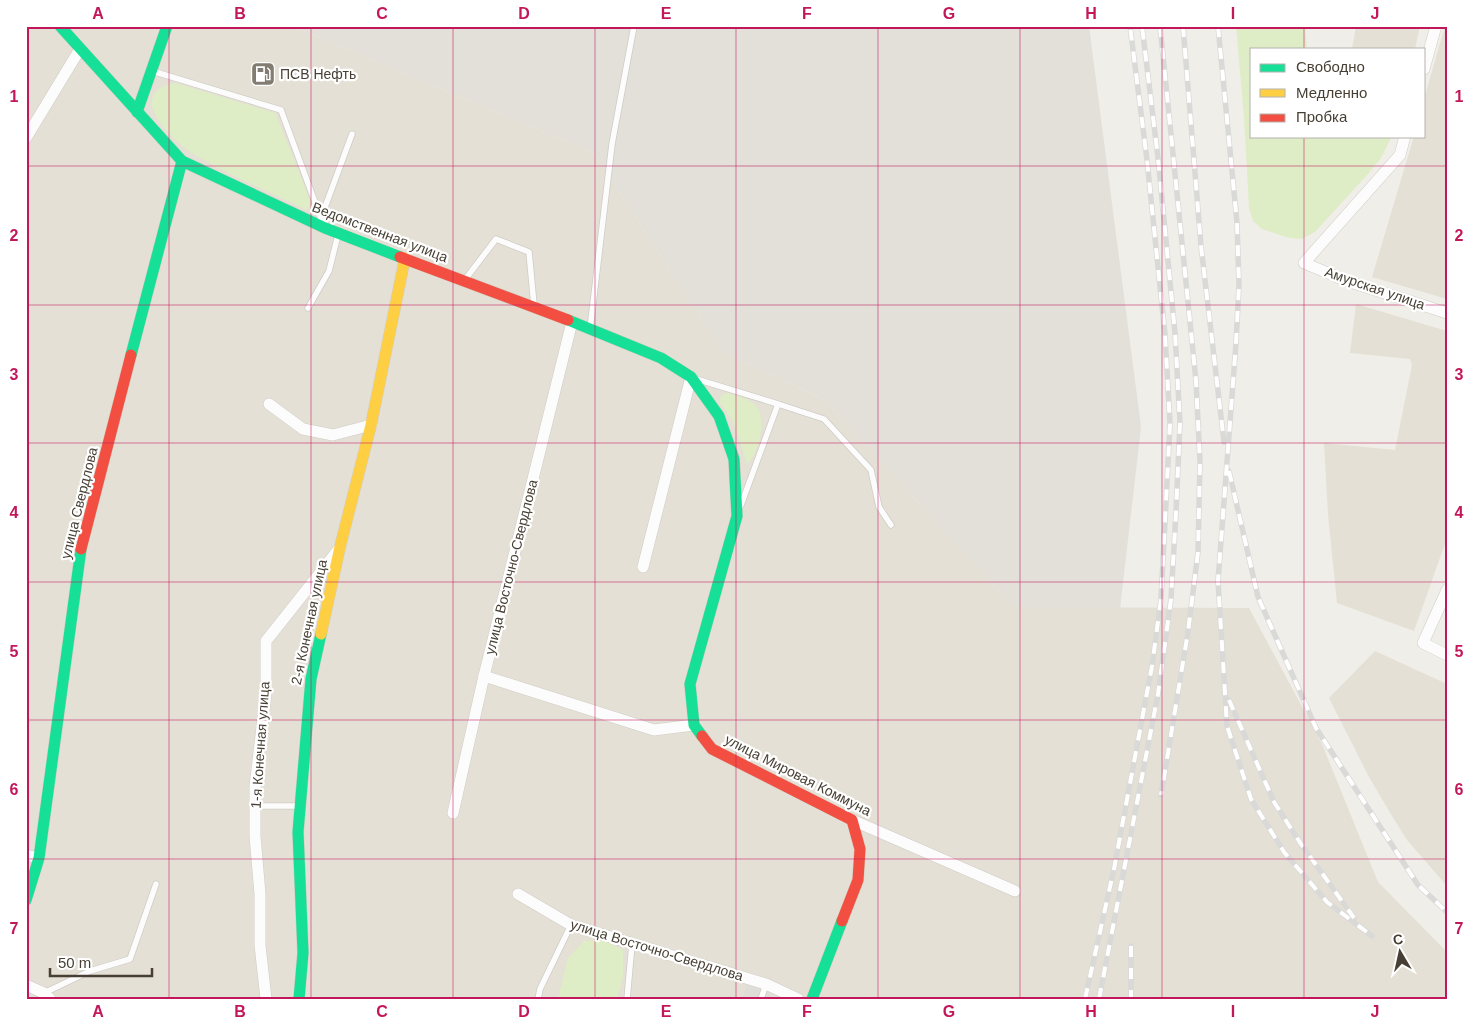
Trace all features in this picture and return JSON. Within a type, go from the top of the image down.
[{"type":"street","name":"Ведомственная улица","points":[[60,26],[182,162],[323,223],[339,233],[534,307],[661,358],[691,377],[719,416],[734,459],[737,516],[690,684],[694,725]]},
{"type":"street","points":[[137,112],[167,26]]},
{"type":"street","points":[[1426,62],[1436,26]]},
{"type":"street","points":[[26,138],[80,49]]},
{"type":"street","name":"Амурская улица","points":[[1404,138],[1400,155],[1304,262],[1347,281],[1447,313]]},
{"type":"street","name":"улица Свердлова","points":[[26,900],[39,858],[81,549],[182,162]]},
{"type":"street","name":"2-я Конечная улица","points":[[299,999],[303,953],[298,832],[311,679],[340,547],[371,425],[405,258]]},
{"type":"street","name":"улица Восточно-Свердлова","points":[[453,813],[484,676],[572,322]]},
{"type":"street","points":[[643,567],[691,377]]},
{"type":"street","points":[[269,404],[303,429],[333,435],[371,425]]},
{"type":"street","name":"1-я Конечная улица","points":[[266,999],[260,945],[260,894],[255,836],[255,786],[266,693],[266,641],[340,547]]},
{"type":"street","points":[[1447,590],[1422,644],[1447,655]]},
{"type":"street","points":[[484,676],[654,730],[694,725]]},
{"type":"street","name":"улица Мировая Коммуна","points":[[694,725],[712,749],[852,820],[1015,891]]},
{"type":"street","points":[[812,999],[858,880],[860,849],[852,820]]},
{"type":"street","points":[[26,855],[39,858]]},
{"type":"street","name":"улица Восточно-Свердлова","points":[[518,894],[571,925],[766,984],[798,999]]},
{"type":"street","points":[[26,985],[47,996]]},
{"type":"lane","points":[[590,329],[612,144],[634,26]]},
{"type":"lane","points":[[152,71],[281,110],[323,223]]},
{"type":"lane","points":[[323,223],[352,134]]},
{"type":"lane","points":[[308,308],[329,271],[339,233]]},
{"type":"lane","points":[[464,281],[496,239],[529,252],[534,307]]},
{"type":"lane","points":[[691,377],[824,419],[871,470],[879,507],[890,525]]},
{"type":"lane","points":[[737,516],[778,404]]},
{"type":"lane","points":[[255,806],[300,806]]},
{"type":"lane","points":[[47,996],[90,971],[130,959],[156,884]]},
{"type":"lane","points":[[538,999],[540,989],[571,925]]},
{"type":"lane","points":[[627,999],[632,942]]},
{"type":"lane","points":[[761,999],[766,984]]},
{"type":"shaded area","points":[[26,26],[292,26],[594,153],[723,352],[825,400],[1013,607],[1249,608],[1322,744],[1378,882],[1447,952],[1447,999],[26,999]]},
{"type":"shaded area","points":[[292,26],[1089,26],[1141,427],[1120,609],[1013,607],[825,400],[723,352],[594,153]]},
{"type":"shaded area","points":[[1356,26],[1420,26],[1415,48],[1352,48]]},
{"type":"shaded area","points":[[1445,26],[1447,26],[1447,299],[1372,277],[1413,138],[1426,138],[1426,92]]},
{"type":"shaded area","points":[[1356,304],[1447,331],[1447,538],[1414,631],[1337,603],[1328,515],[1324,443],[1395,450],[1412,365],[1410,359],[1350,353]]},
{"type":"shaded area","points":[[1375,651],[1447,684],[1447,886],[1407,840],[1369,777],[1329,698]]},
{"type":"shaded area","points":[[748,982],[765,988],[771,996],[770,999],[742,999]]},
{"type":"green space","points":[[1236,26],[1305,26],[1307,48],[1250,48],[1250,138],[1391,138],[1381,158],[1315,232],[1302,239],[1289,238],[1262,229],[1253,221],[1249,208]]},
{"type":"green space","points":[[175,83],[275,113],[311,202],[310,207],[306,210],[234,176],[192,153],[180,144],[159,122],[152,107],[155,93],[164,86]]},
{"type":"green space","points":[[728,393],[750,401],[756,406],[761,419],[758,445],[747,464],[733,421],[720,403],[722,395]]},
{"type":"green space","points":[[601,939],[623,950],[623,976],[617,999],[558,999],[568,958],[584,941]]},
{"type":"railway","points":[[1085,999],[1114,869],[1152,666],[1161,599],[1170,424],[1165,335],[1147,160],[1130,26]]},
{"type":"railway","points":[[1099,999],[1158,694],[1171,599],[1180,423],[1175,333],[1158,158],[1142,26]]},
{"type":"railway","points":[[1160,26],[1196,381],[1200,462],[1198,552],[1188,632],[1161,795]]},
{"type":"railway","points":[[1183,26],[1201,246],[1224,442]]},
{"type":"railway","points":[[1218,26],[1237,223],[1239,285],[1218,581],[1227,726],[1251,799],[1284,852],[1327,902],[1372,936]]},
{"type":"railway","points":[[1229,471],[1258,597],[1316,728],[1418,885],[1447,912]]},
{"type":"railway","points":[[1229,700],[1274,802],[1299,841],[1354,918]]},
{"type":"railway","points":[[1131,946],[1131,999]]},
{"type":"traffic: fast","points":[[60,26],[182,161],[325,228],[400,257]]},
{"type":"traffic: fast","points":[[137,112],[167,26]]},
{"type":"traffic: fast","points":[[131,355],[182,161]]},
{"type":"traffic: fast","points":[[568,320],[661,358],[691,377],[719,416],[734,459],[737,516],[690,684],[694,725],[702,736]]},
{"type":"traffic: fast","points":[[26,900],[39,858],[81,549]]},
{"type":"traffic: fast","points":[[299,999],[303,953],[298,832],[311,679],[321,634]]},
{"type":"traffic: fast","points":[[812,999],[842,921]]},
{"type":"traffic: slow","points":[[321,634],[340,547],[371,425],[405,258]]},
{"type":"traffic: jam","points":[[400,257],[568,320]]},
{"type":"traffic: jam","points":[[81,549],[131,355]]},
{"type":"traffic: jam","points":[[702,736],[712,749],[852,820],[860,849],[858,880],[842,921]]},
{"type":"place","name":"ПСВ Нефть","points":[[263,74]]}]
